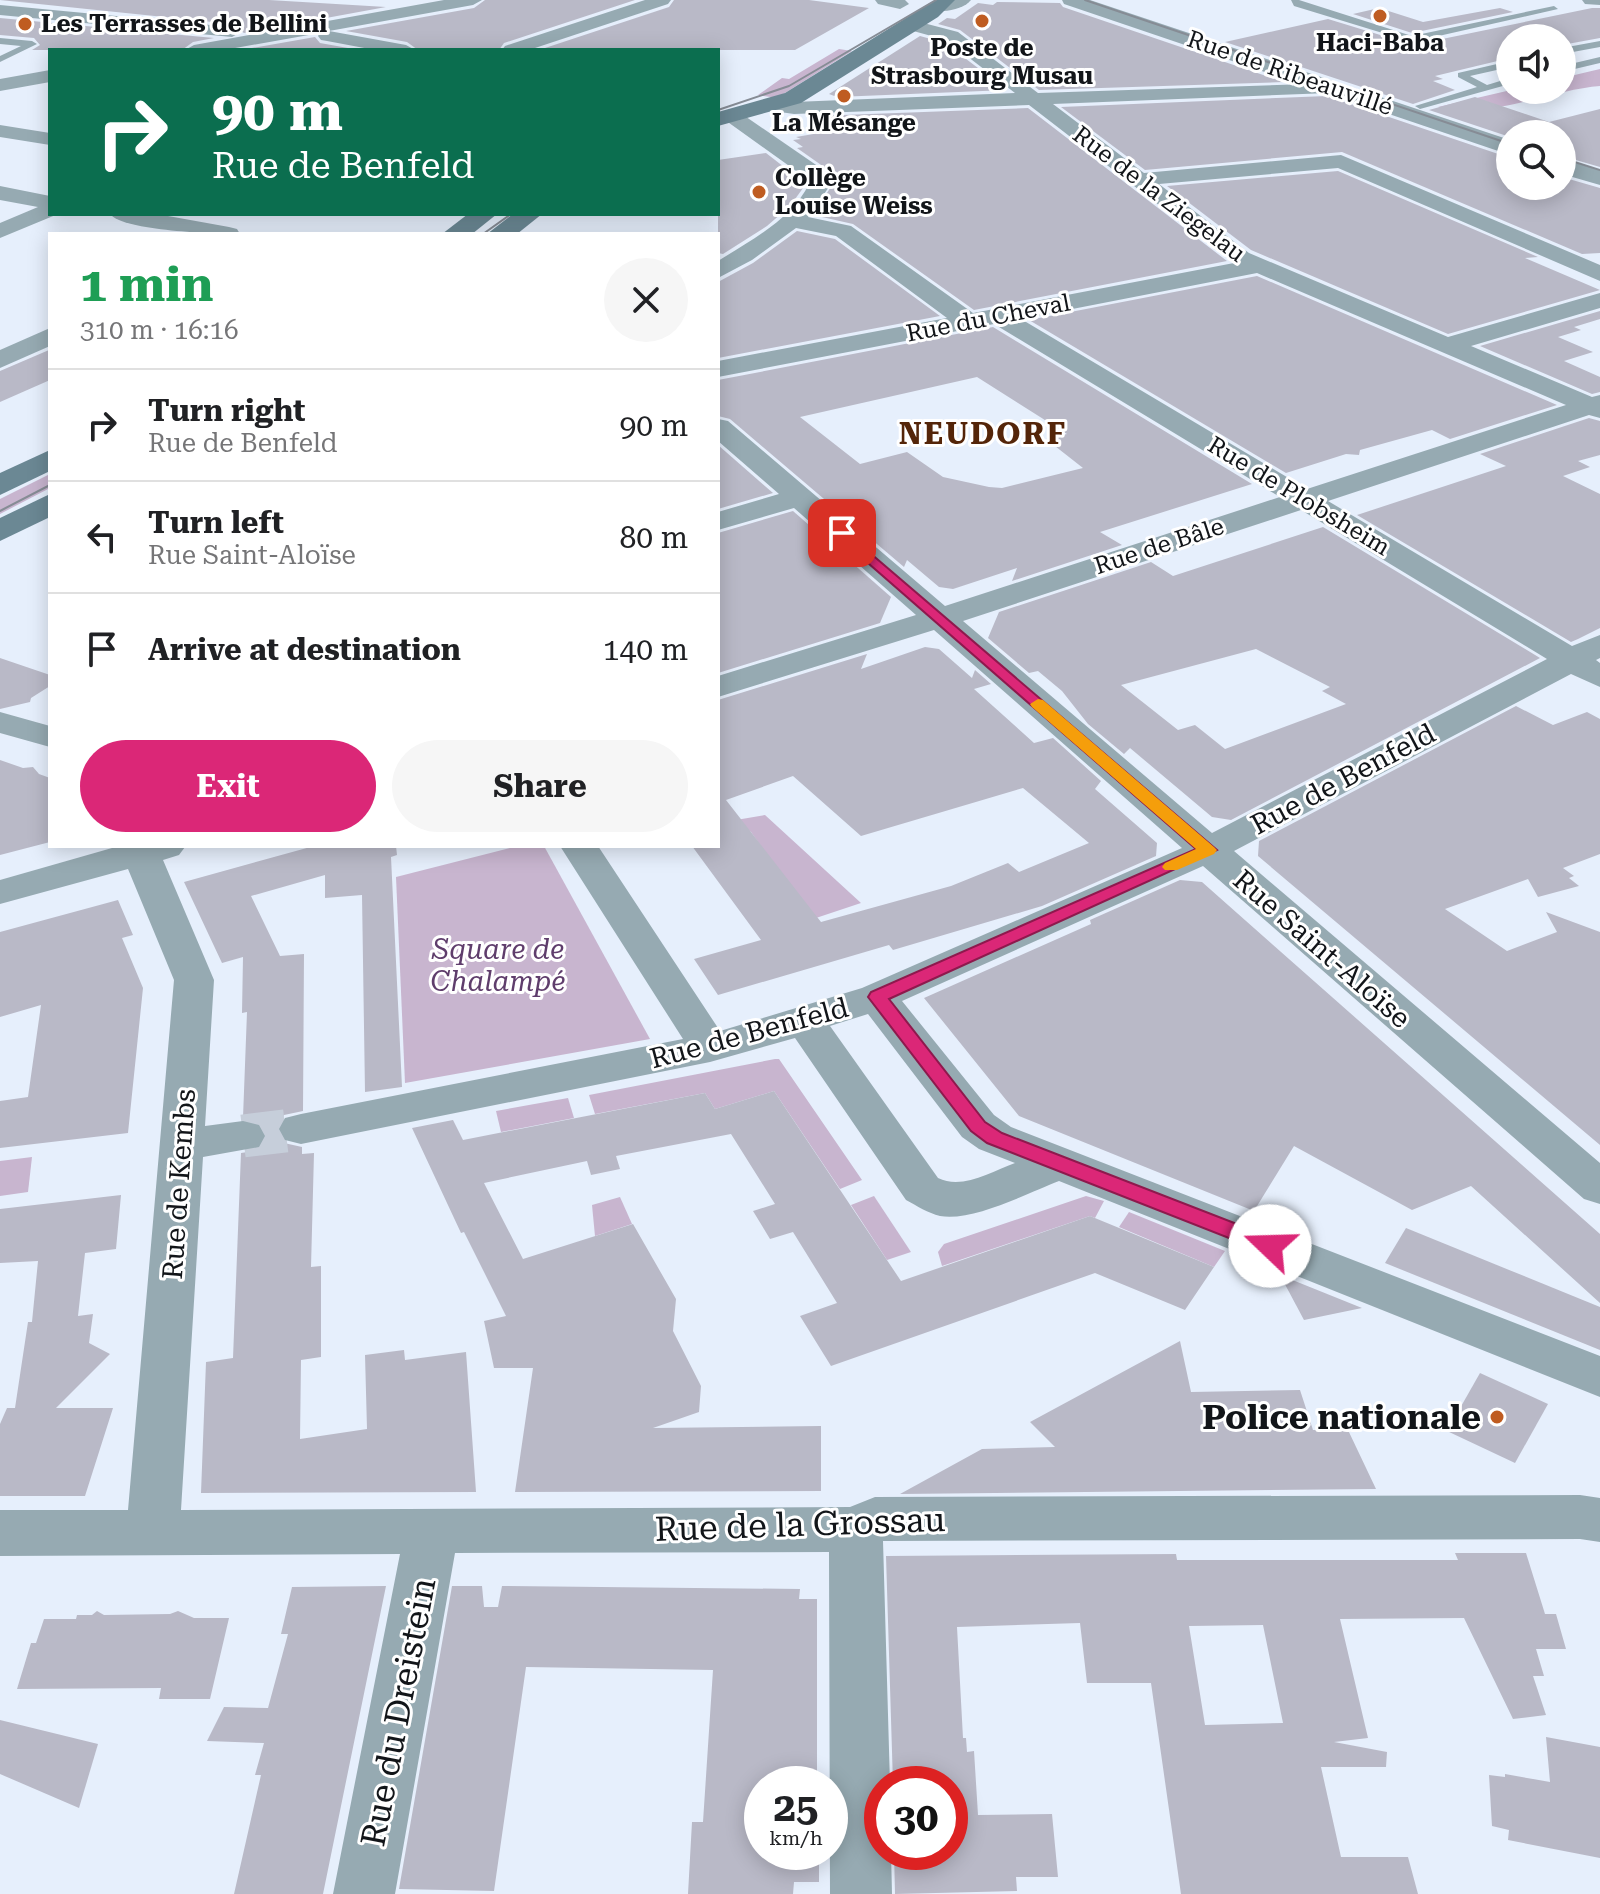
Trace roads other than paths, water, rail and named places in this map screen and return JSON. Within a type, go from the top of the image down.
[{"type":"main road","points":[[732,106],[773,106],[793,98],[950,2]]},
{"type":"main road","points":[[458,232],[482,216]]},
{"type":"main road","points":[[503,232],[527,216]]},
{"type":"main road","points":[[0,485],[48,460]]},
{"type":"main road","points":[[0,531],[48,505]]},
{"type":"street","points":[[366,0],[425,9]]},
{"type":"street","points":[[205,48],[473,0]]},
{"type":"street","points":[[517,48],[662,0]]},
{"type":"street","name":"Rue de Ribeauvillé","points":[[1071,0],[1496,143]]},
{"type":"street","points":[[1591,0],[1600,0]]},
{"type":"street","name":"Rue de Ribeauvillé","points":[[1130,1],[1142,12],[1496,131]]},
{"type":"street","points":[[127,21],[155,6]]},
{"type":"street","points":[[0,10],[217,28],[260,38]]},
{"type":"street","name":"Rue de la Ziegelau","points":[[912,25],[952,36],[1231,252],[1597,407]]},
{"type":"street","points":[[300,32],[394,48]]},
{"type":"street","points":[[0,85],[48,76]]},
{"type":"street","points":[[773,106],[794,108],[1329,87]]},
{"type":"street","points":[[720,270],[773,237],[818,191],[818,179],[732,106]]},
{"type":"street","points":[[0,131],[48,139]]},
{"type":"street","points":[[1576,157],[1600,165]]},
{"type":"street","points":[[1138,180],[1341,161],[1600,274]]},
{"type":"street","points":[[1576,170],[1600,178]]},
{"type":"street","points":[[0,193],[48,203]]},
{"type":"street","points":[[0,231],[48,211]]},
{"type":"street","points":[[132,216],[218,232]]},
{"type":"street","name":"Rue de Plobsheim","points":[[790,220],[843,231],[983,318],[1591,661]]},
{"type":"street","name":"Rue du Cheval","points":[[720,369],[1258,266]]},
{"type":"street","points":[[1447,345],[1600,300]]},
{"type":"street","points":[[0,360],[48,337]]},
{"type":"street","name":"Rue de Bâle","points":[[720,686],[1597,407]]},
{"type":"street","name":"Rue Saint-Aloïse","points":[[720,429],[1600,1188]]},
{"type":"street","points":[[720,520],[801,497]]},
{"type":"street","name":"Rue de Benfeld","points":[[301,1129],[710,1048],[805,1022],[877,997],[1208,850],[1591,661]]},
{"type":"street","points":[[0,892],[149,848]]},
{"type":"street","name":"Rue de Kembs","points":[[149,848],[194,980],[153,1532]]},
{"type":"street","points":[[580,848],[710,1048]]},
{"type":"street","points":[[877,997],[978,1126],[995,1138],[1600,1377]]},
{"type":"street","points":[[805,1022],[922,1189],[943,1200],[964,1199],[1060,1164]]},
{"type":"street","points":[[182,1145],[243,1136]]},
{"type":"street","name":"Rue de la Grossau","points":[[0,1533],[856,1529],[875,1519],[1580,1517],[1600,1520]]},
{"type":"street","points":[[856,1529],[861,1894]]},
{"type":"street","name":"Rue du Dreistein","points":[[364,1894],[432,1530]]},
{"type":"lane","points":[[1295,0],[1297,4],[1412,39],[1554,9]]},
{"type":"lane","points":[[0,41],[32,44],[0,59]]},
{"type":"lane","points":[[1576,48],[1600,44]]},
{"type":"lane","points":[[1576,66],[1600,60]]},
{"type":"lane","points":[[1484,87],[1461,75],[1496,67]]},
{"type":"lane","points":[[1420,106],[1471,94],[1496,84]]},
{"type":"tunnel","points":[[243,1136],[301,1129]]},
{"type":"tram line","points":[[720,109],[789,86],[936,0]]},
{"type":"tram line","points":[[1085,0],[1496,139]]},
{"type":"tram line","points":[[1576,162],[1600,170]]},
{"type":"tram line","points":[[486,232],[508,216]]},
{"type":"tram line","points":[[0,511],[48,486]]},
{"type":"place","name":"Haci-Baba","points":[[1380,16]]},
{"type":"place","name":"Poste de Strasbourg Musau","points":[[982,21]]},
{"type":"place","name":"Les Terrasses de Bellini","points":[[25,24]]},
{"type":"place","name":"La Mésange","points":[[844,96]]},
{"type":"place","name":"Collège Louise Weiss","points":[[759,192]]},
{"type":"place","name":"Police nationale","points":[[1497,1417]]},
{"type":"district","name":"NEUDORF","points":[[983,433]]},
{"type":"park label","name":"Square de Chalampé","points":[[498,965]]}]
